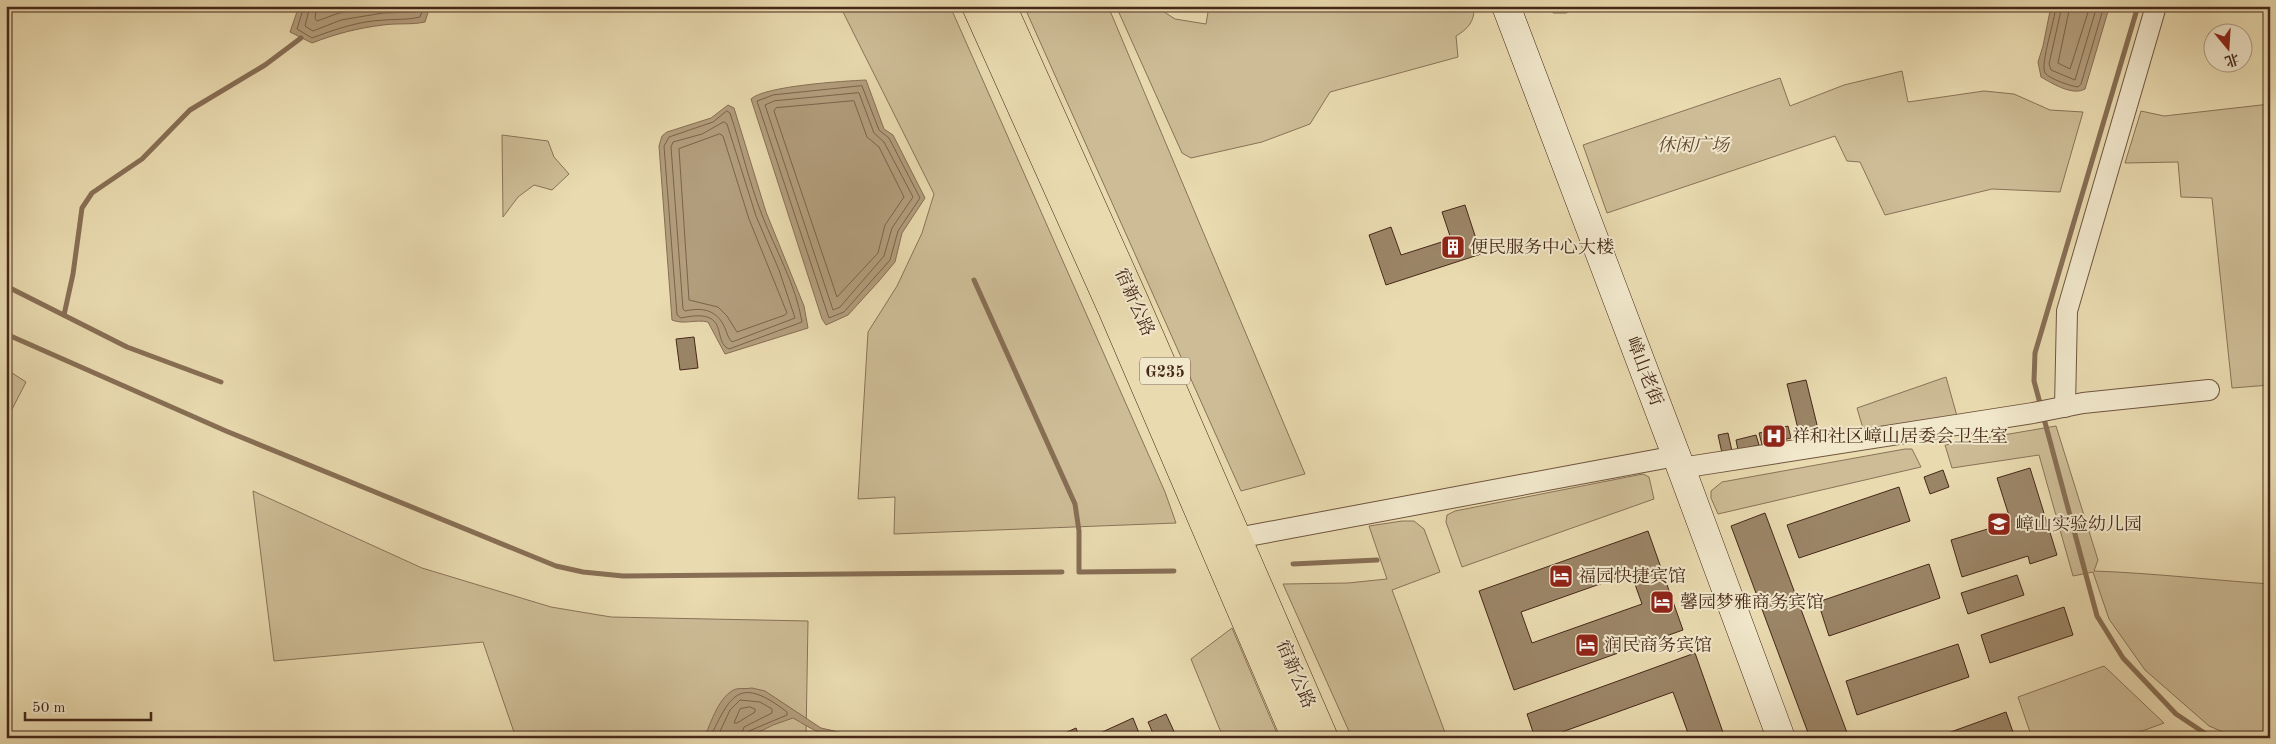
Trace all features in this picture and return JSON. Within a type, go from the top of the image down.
[{"type":"highway","name":"宿新公路","points":[[976,6],[1112,309],[1296,738]]},
{"type":"highway","name":"宿新公路","points":[[1002,6],[1134,300],[1324,738]]},
{"type":"street","name":"嶂山老街","points":[[1506,6],[1679,462],[1781,738]]},
{"type":"street","points":[[2048,410],[2068,311],[2156,6]]},
{"type":"street","points":[[1237,538],[1679,462],[2048,410],[2083,402],[2209,390]]},
{"type":"green space","points":[[840,6],[950,6],[1165,492],[1176,523],[894,534],[895,497],[858,499],[868,332],[897,286],[922,233],[934,194]]},
{"type":"green space","points":[[1024,6],[1108,6],[1305,474],[1241,491]]},
{"type":"green space","points":[[1116,6],[1155,6],[1175,19],[1206,24],[1209,6],[1474,6],[1474,11],[1470,24],[1456,36],[1458,57],[1330,92],[1310,124],[1262,142],[1191,158],[1182,153]]},
{"type":"green space","name":"休闲广场","points":[[1902,71],[1908,102],[1984,91],[2014,94],[2050,110],[2083,112],[2060,192],[1992,189],[1885,215],[1860,162],[1847,161],[1835,136],[1607,213],[1583,145],[1780,78],[1790,106],[1844,85]]},
{"type":"green space","points":[[2270,104],[2270,385],[2232,388],[2212,198],[2181,197],[2178,162],[2125,163],[2141,111],[2164,116]]},
{"type":"green space","points":[[502,135],[548,141],[554,157],[569,174],[552,190],[534,185],[518,197],[503,217]]},
{"type":"green space","points":[[6,369],[26,382],[6,421]]},
{"type":"green space","points":[[1946,377],[1957,416],[1864,432],[1857,408]]},
{"type":"green space","points":[[2056,426],[2098,560],[2094,571],[2270,584],[2270,738],[2237,738],[2209,726],[2145,670],[2109,619],[2093,572],[2073,576],[2039,455],[1952,468],[1945,445]]},
{"type":"green space","points":[[1912,449],[1921,467],[1718,514],[1711,498],[1711,491],[1722,482]]},
{"type":"green space","points":[[1643,474],[1649,477],[1654,499],[1462,567],[1446,522],[1447,515],[1455,511]]},
{"type":"green space","points":[[253,491],[422,568],[551,607],[611,617],[808,621],[806,738],[516,738],[483,642],[274,661]]},
{"type":"green space","points":[[1414,521],[1424,529],[1440,572],[1392,590],[1447,738],[1352,738],[1283,584],[1348,583],[1387,579],[1369,526]]},
{"type":"green space","points":[[1232,628],[1279,738],[1228,738],[1220,730],[1191,659]]},
{"type":"green space","points":[[2104,666],[2164,723],[2123,738],[2032,738],[2018,697]]},
{"type":"water","points":[[299,6],[430,6],[425,22],[388,24],[365,28],[338,34],[312,43],[290,32]]},
{"type":"water","points":[[1548,6],[1582,6],[1566,13],[1553,13]]},
{"type":"water","points":[[2051,6],[2109,8],[2085,89],[2080,91],[2057,86],[2041,77],[2038,62]]},
{"type":"water","points":[[866,80],[884,129],[893,135],[925,198],[902,233],[895,262],[848,315],[826,325],[822,319],[751,99],[759,94],[787,88]]},
{"type":"water","points":[[728,105],[734,108],[766,212],[804,306],[808,328],[725,354],[708,322],[672,320],[659,146],[662,136],[667,132],[711,118]]},
{"type":"water","points":[[752,688],[765,691],[821,728],[852,735],[836,737],[821,733],[793,718],[773,725],[747,738],[704,738],[716,710],[725,697],[736,689]]},
{"type":"building","name":"便民服务中心大楼","points":[[1465,205],[1481,254],[1386,285],[1369,235],[1391,227],[1401,255],[1451,239],[1442,212]]},
{"type":"building","points":[[694,337],[698,368],[680,370],[676,339]]},
{"type":"building","points":[[1806,380],[1819,433],[1800,437],[1787,384]]},
{"type":"building","points":[[1788,426],[1791,438],[1762,445],[1759,433]]},
{"type":"building","points":[[1728,433],[1732,451],[1722,453],[1718,435]]},
{"type":"building","points":[[1756,435],[1759,445],[1738,450],[1736,440]]},
{"type":"building","points":[[2030,468],[2057,555],[2030,564],[2028,556],[1962,577],[1951,540],[2011,522],[1997,478]]},
{"type":"building","points":[[1943,470],[1949,487],[1930,494],[1924,477]]},
{"type":"building","points":[[1899,487],[1910,521],[1799,558],[1787,525]]},
{"type":"building","points":[[1765,513],[1849,738],[1810,738],[1731,526]]},
{"type":"building","points":[[1648,531],[1683,630],[1514,690],[1479,591]],"holes":[[[1631,573],[1642,604],[1532,643],[1521,612]]]},
{"type":"building","points":[[1929,564],[1940,598],[1829,636],[1818,602]]},
{"type":"building","points":[[2017,575],[2024,595],[1968,614],[1961,593]]},
{"type":"building","points":[[2064,607],[2073,635],[1990,663],[1981,635]]},
{"type":"building","points":[[1958,644],[1969,677],[1857,715],[1846,681]]},
{"type":"building","points":[[1695,653],[1725,738],[1675,738],[1688,733],[1673,692],[1562,732],[1564,738],[1535,738],[1527,714]]},
{"type":"building","points":[[2006,712],[2015,738],[1934,738]]},
{"type":"building","points":[[1166,714],[1177,738],[1155,738],[1148,722]]},
{"type":"building","points":[[1133,718],[1141,738],[1089,738]]},
{"type":"building","points":[[1076,728],[1080,738],[1059,738],[1058,736]]},
{"type":"waterway","points":[[2041,407],[2034,381],[2035,353],[2138,6]]},
{"type":"waterway","points":[[64,315],[73,274],[82,208],[92,193],[142,159],[190,110],[265,65],[301,38]]},
{"type":"waterway","points":[[974,280],[1075,504],[1079,531],[1079,572],[1174,571]]},
{"type":"waterway","points":[[6,286],[127,347],[221,382]]},
{"type":"waterway","points":[[6,334],[226,431],[556,566],[583,572],[623,576],[1062,572]]},
{"type":"waterway","points":[[2043,415],[2097,616],[2123,658],[2176,714],[2212,738]]},
{"type":"waterway","points":[[1293,564],[1377,560]]},
{"type":"place","name":"便民服务中心大楼","points":[[1453,247]]},
{"type":"place","name":"祥和社区嶂山居委会卫生室","points":[[1774,436]]},
{"type":"place","name":"嶂山实验幼儿园","points":[[1999,524]]},
{"type":"place","name":"福园快捷宾馆","points":[[1561,576]]},
{"type":"place","name":"馨园梦雅商务宾馆","points":[[1662,602]]},
{"type":"place","name":"润民商务宾馆","points":[[1587,645]]}]
